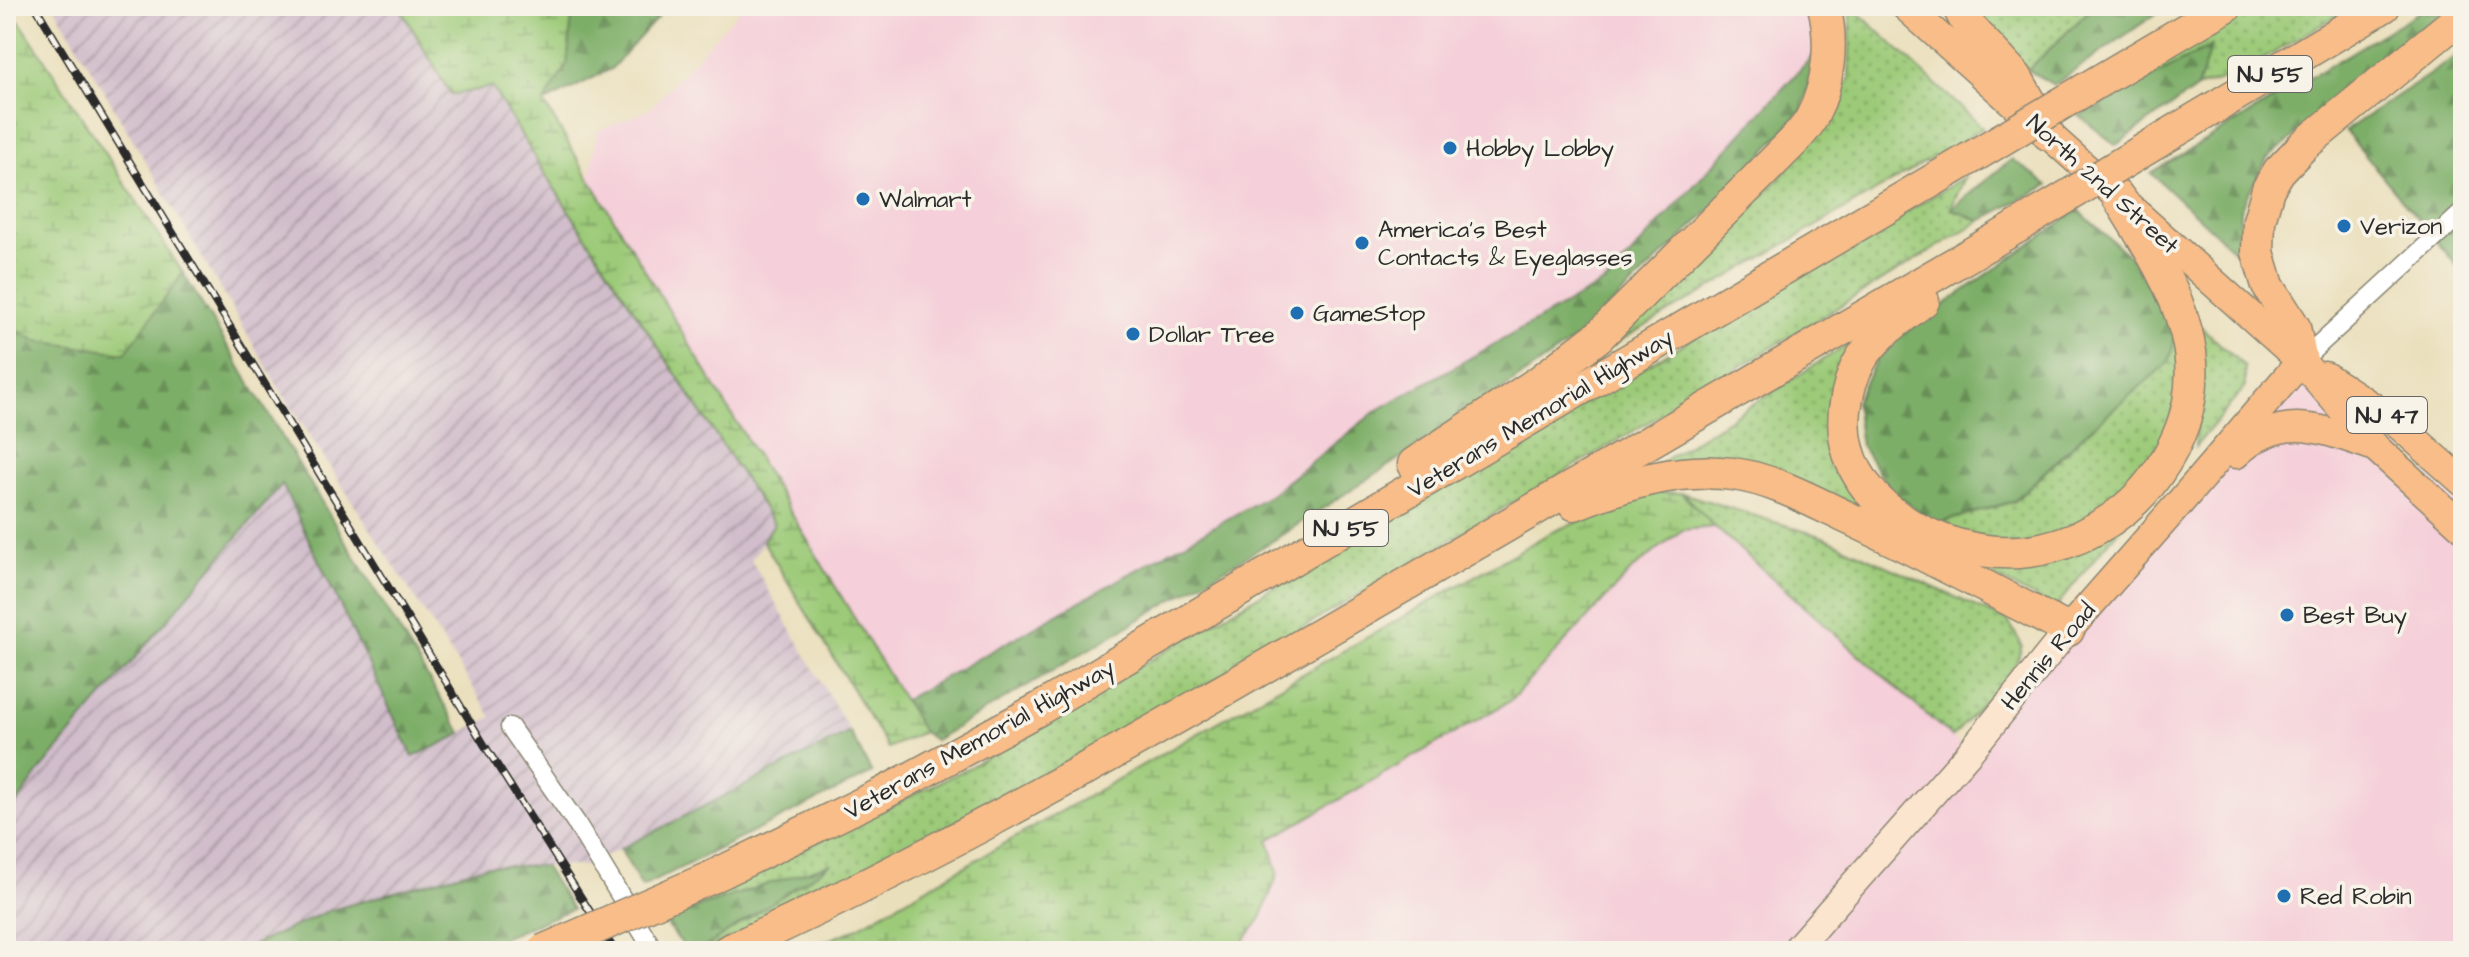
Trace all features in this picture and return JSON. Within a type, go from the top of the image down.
[{"type":"highway","points":[[1096,676],[1238,578],[1539,382],[1599,336],[1772,164],[1811,119],[1821,97],[1828,61],[1824,6]]},
{"type":"highway","points":[[1958,6],[1968,25],[2016,77],[2048,134]]},
{"type":"highway","points":[[2101,80],[2189,6]]},
{"type":"highway","name":"Veterans Memorial Highway","points":[[543,951],[712,877],[892,789],[1096,676],[2226,6]]},
{"type":"highway","name":"NJ 55","points":[[729,950],[902,867],[1053,786],[1287,653],[2017,227],[2384,6]]},
{"type":"highway","points":[[2301,361],[2294,327],[2268,286],[2258,252],[2259,221],[2268,189],[2279,171],[2304,145],[2463,15]]},
{"type":"highway","points":[[2017,227],[1903,316],[1876,341],[1854,372],[1846,401],[1846,443],[1850,458],[1869,490],[1883,505],[1921,532],[1966,548],[2018,552],[2079,537],[2119,515],[2137,499],[2167,461],[2178,439],[2192,386],[2190,343],[2177,303],[2149,247],[2118,197]]},
{"type":"highway","points":[[1287,653],[1561,509],[1621,486],[1687,473],[1732,474],[1772,484],[1927,555],[2068,630]]},
{"type":"main road","name":"North 2nd Street","points":[[1905,6],[2301,361]]},
{"type":"main road","name":"NJ 47","points":[[2301,361],[2376,448],[2455,520]]},
{"type":"main road","name":"NJ 47","points":[[2301,361],[2393,420],[2463,482]]},
{"type":"main road","name":"Hennis Road","points":[[2068,630],[2301,361]]},
{"type":"main road","points":[[2182,500],[2205,487],[2245,445],[2283,426],[2309,427],[2376,448]]},
{"type":"main road","points":[[2455,520],[2455,539],[2463,546]]},
{"type":"street","points":[[2301,361],[2463,212]]},
{"type":"street","name":"Hennis Road","points":[[1794,951],[1969,753],[2068,630]]},
{"type":"street","points":[[510,727],[575,821],[654,951]]},
{"type":"shaded area","points":[[54,6],[399,6],[451,95],[491,87],[774,525],[751,560],[850,732],[586,866],[486,866],[328,911],[240,951],[6,951],[6,818],[42,768],[282,484],[413,756],[492,717],[282,393]]},
{"type":"shaded area","points":[[743,6],[1815,6],[1818,50],[1607,281],[1376,411],[1270,495],[904,700],[590,180],[597,131],[649,110]]},
{"type":"shaded area","points":[[2301,361],[2463,507],[2463,951],[1236,951],[1261,918],[1268,841],[1510,701],[1632,571],[1682,530],[1715,527],[1969,752]]},
{"type":"green space","points":[[399,6],[573,6],[567,64],[544,103],[923,732],[888,748],[763,541],[774,524],[545,174],[492,87],[451,95]]},
{"type":"green space","points":[[573,6],[668,6],[611,69],[543,103],[567,64]]},
{"type":"green space","points":[[1851,6],[1983,128],[1606,349],[1780,178],[1849,81]]},
{"type":"green space","points":[[1968,6],[2094,6],[2028,70]]},
{"type":"green space","points":[[2094,6],[2167,6],[2054,85],[2028,70]]},
{"type":"green space","points":[[2259,6],[2353,6],[2238,74],[2197,88],[2210,47],[2142,83],[2130,82]]},
{"type":"green space","points":[[2429,6],[2450,6],[2267,159],[2240,209],[2240,256],[2151,173]]},
{"type":"green space","points":[[6,8],[22,25],[183,273],[125,353],[37,341],[6,325]]},
{"type":"green space","points":[[2211,46],[2197,88],[2116,145],[2079,116]]},
{"type":"green space","points":[[1818,50],[1802,110],[1732,189],[1578,337],[1457,421],[1274,540],[935,740],[923,732],[904,700],[1270,495],[1376,411],[1607,281]]},
{"type":"green space","points":[[2463,52],[2463,273],[2345,131]]},
{"type":"green space","points":[[2012,159],[2048,185],[1980,221],[1951,209]]},
{"type":"green space","points":[[1965,177],[1951,208],[1980,221],[1225,674],[815,900],[702,951],[699,951],[828,865],[662,919],[968,768]]},
{"type":"green space","points":[[2078,210],[2129,256],[2177,330],[2169,362],[2082,436],[2014,501],[1936,524],[1892,491],[1861,446],[1855,402],[1882,349]]},
{"type":"green space","points":[[183,273],[462,734],[413,757],[282,484],[42,768],[6,818],[6,325],[37,341],[125,353]]},
{"type":"green space","points":[[2199,325],[2245,367],[2245,387],[2195,447]]},
{"type":"green space","points":[[2177,330],[2181,379],[2168,442],[2125,499],[2039,544],[1984,544],[1936,524],[2015,501],[2082,436]]},
{"type":"green space","points":[[1862,335],[1842,375],[1828,414],[1840,469],[1884,526],[1660,463]]},
{"type":"green space","points":[[1653,492],[1681,493],[1715,527],[1682,530],[1632,570],[1510,701],[1269,840],[1278,873],[1261,918],[1236,951],[801,951],[851,931],[1552,532]]},
{"type":"green space","points":[[1682,493],[1823,537],[2008,621],[2022,645],[2014,669],[1952,737],[1715,527]]},
{"type":"green space","points":[[2122,525],[2055,608],[1962,560]]},
{"type":"green space","points":[[850,732],[872,773],[642,887],[620,849]]},
{"type":"green space","points":[[832,863],[699,951],[688,951],[662,919]]},
{"type":"green space","points":[[486,866],[544,866],[572,909],[471,951],[240,951],[328,911]]},
{"type":"railway","points":[[35,6],[485,746],[615,951]]},
{"type":"place","name":"Hobby Lobby","points":[[1450,148]]},
{"type":"place","name":"Walmart","points":[[863,199]]},
{"type":"place","name":"Verizon","points":[[2344,226]]},
{"type":"place","name":"America's Best Contacts & Eyeglasses","points":[[1362,243]]},
{"type":"place","name":"GameStop","points":[[1297,313]]},
{"type":"place","name":"Dollar Tree","points":[[1133,334]]},
{"type":"place","name":"Best Buy","points":[[2287,615]]},
{"type":"place","name":"Red Robin","points":[[2284,896]]}]
